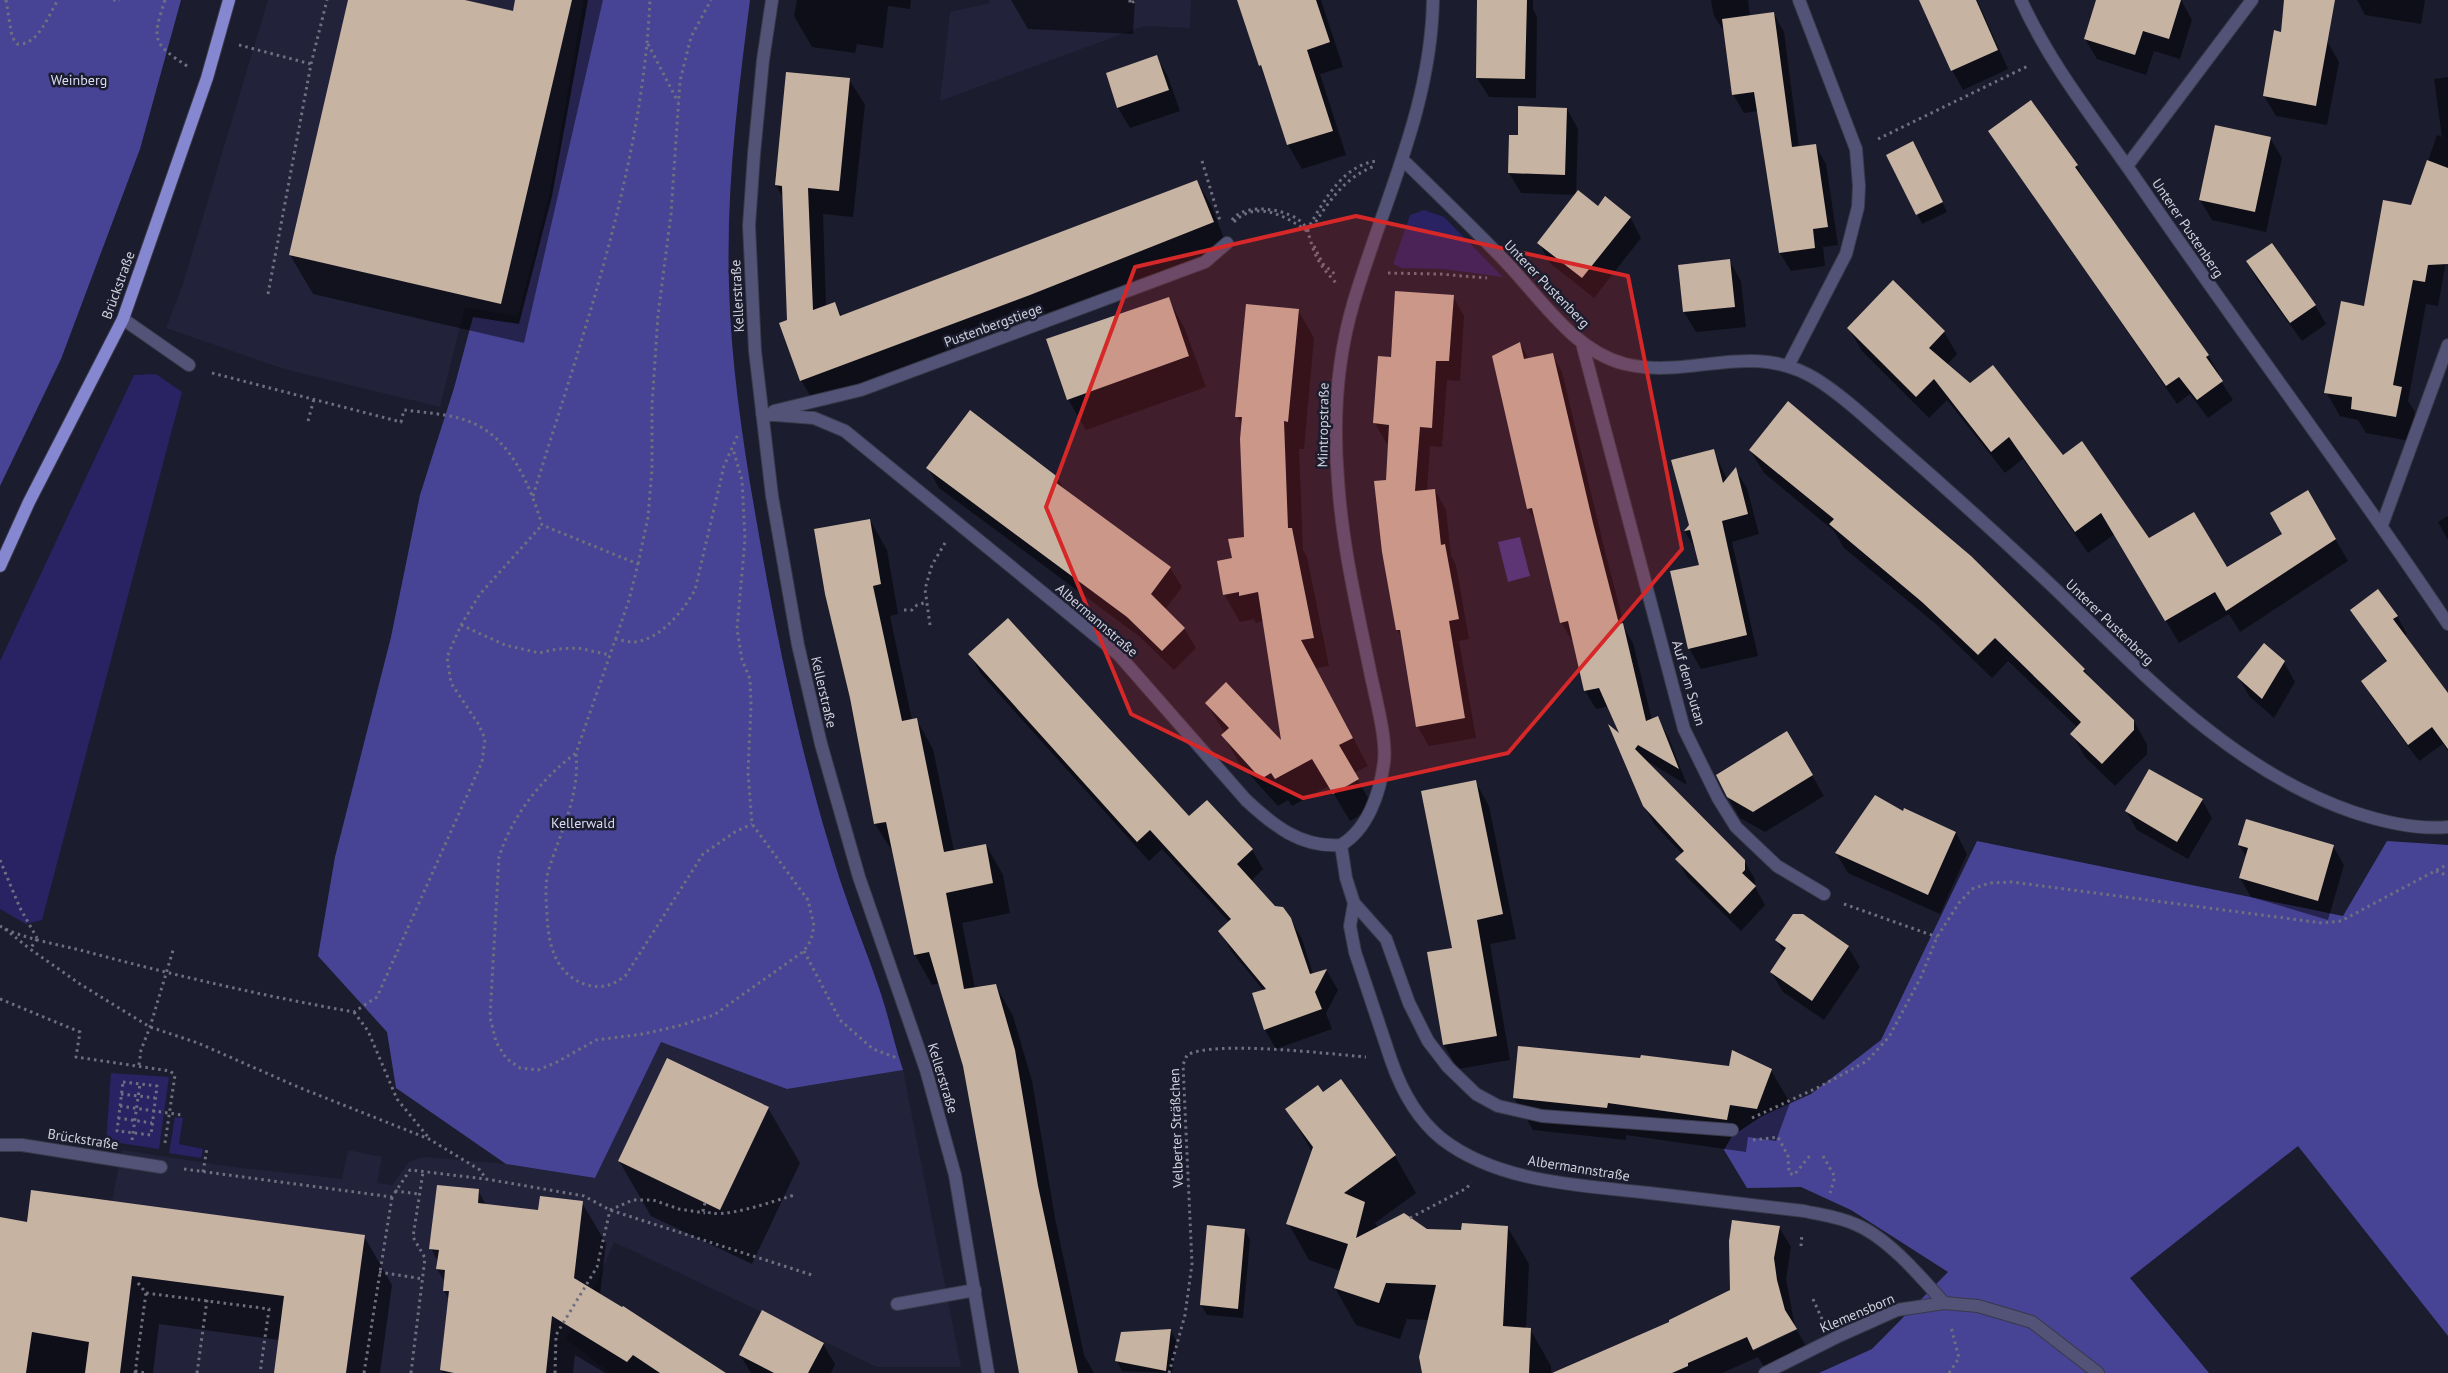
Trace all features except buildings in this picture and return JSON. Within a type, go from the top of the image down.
[{"type":"main road","name":"Brückstraße","points":[[0,566],[29,502],[123,319],[204,88],[228,0]]},
{"type":"street","name":"Kellerstraße","points":[[772,0],[758,107],[750,226],[755,351],[784,571],[821,744],[858,877],[926,1070],[955,1175],[988,1373]]},
{"type":"street","name":"Mintropstraße","points":[[1341,845],[1354,837],[1366,820],[1384,760],[1380,722],[1343,524],[1338,480],[1336,435],[1340,366],[1355,297],[1401,164],[1426,76],[1433,26],[1433,0]]},
{"type":"street","points":[[1788,366],[1846,254],[1858,207],[1860,186],[1856,149],[1799,0]]},
{"type":"street","name":"Unterer Pustenberg","points":[[2021,0],[2051,55],[2206,282],[2382,525],[2448,624]]},
{"type":"street","points":[[2127,166],[2252,0]]},
{"type":"street","name":"Unterer Pustenberg","points":[[1401,164],[1526,285],[1582,343],[1611,359],[1638,366],[1666,367],[1747,360],[1788,366],[1822,383],[1879,429],[2006,543],[2150,682],[2205,728],[2240,754],[2278,778],[2333,805],[2397,824],[2417,827],[2448,827]]},
{"type":"street","name":"Pustenbergstiege","points":[[762,414],[862,390],[1205,262],[1227,243]]},
{"type":"street","points":[[123,319],[189,365]]},
{"type":"street","name":"Auf dem Sutan","points":[[1582,343],[1684,729],[1718,798],[1736,827],[1776,866],[1824,894]]},
{"type":"street","points":[[2382,525],[2448,345]]},
{"type":"street","name":"Albermannstraße","points":[[762,414],[814,418],[845,431],[1118,654],[1246,800],[1268,820],[1289,835],[1306,842],[1324,846],[1341,845],[1346,878],[1354,903],[1386,939],[1415,1016],[1428,1041],[1448,1067],[1476,1094],[1498,1106],[1542,1116],[1732,1130]]},
{"type":"street","name":"Albermannstraße","points":[[1354,903],[1350,926],[1355,952],[1391,1060],[1406,1093],[1430,1128],[1450,1144],[1500,1168],[1573,1184],[1823,1215],[1850,1222],[1874,1235],[1918,1274],[1944,1303]]},
{"type":"street","name":"Brückstraße","points":[[0,1145],[22,1145],[161,1167]]},
{"type":"street","points":[[897,1304],[975,1290]]},
{"type":"street","name":"Klemensborn","points":[[1765,1373],[1841,1334],[1896,1310],[1944,1303],[1978,1306],[2032,1322],[2098,1373]]},
{"type":"path","points":[[6,0],[12,37],[17,44],[26,45],[33,40],[58,0]]},
{"type":"path","points":[[113,0],[120,0]]},
{"type":"path","points":[[164,0],[155,30],[156,39],[167,52]]},
{"type":"path","points":[[268,294],[311,64],[327,0]]},
{"type":"path","points":[[533,496],[600,277],[621,201],[638,120],[648,44],[650,0]]},
{"type":"path","points":[[711,0],[699,20],[686,50],[680,81],[671,214],[658,315],[654,378],[652,469],[648,517],[638,564],[610,655],[576,753],[578,775],[569,815],[548,874],[546,897],[549,942],[553,954],[566,972],[584,984],[609,986],[626,975],[703,854],[735,832],[752,824]]},
{"type":"path","points":[[1130,0],[1130,4],[1136,0]]},
{"type":"path","points":[[218,40],[311,64]]},
{"type":"path","points":[[648,44],[678,103]]},
{"type":"path","points":[[1856,149],[2051,55]]},
{"type":"path","points":[[1202,161],[1220,221]]},
{"type":"path","points":[[1306,231],[1330,192],[1356,167],[1376,161],[1401,164]]},
{"type":"path","points":[[1306,231],[1311,229],[1334,194],[1357,173],[1374,166],[1401,164]]},
{"type":"path","points":[[1227,243],[1235,220],[1254,211],[1278,214],[1306,231],[1323,264],[1355,297]]},
{"type":"path","points":[[1306,231],[1321,265],[1355,297]]},
{"type":"path","points":[[1364,270],[1470,275],[1504,283],[1526,285]]},
{"type":"path","points":[[208,372],[401,422],[404,410],[455,417],[474,424],[491,433],[506,449],[533,496],[542,524],[638,564]]},
{"type":"path","points":[[308,421],[314,399]]},
{"type":"path","points":[[576,753],[561,764],[517,815],[506,836],[499,857],[490,1017],[496,1042],[506,1058],[520,1068],[538,1070],[557,1062],[596,1040],[643,1034],[714,1015],[804,952],[814,926],[808,900],[752,824],[748,772],[752,706],[750,679],[742,660],[737,630],[745,540],[742,480],[733,449]]},
{"type":"path","points":[[615,639],[634,642],[647,639],[666,625],[688,602],[694,590],[724,466]]},
{"type":"path","points":[[354,1012],[377,997],[482,762],[485,740],[479,725],[451,683],[447,656],[461,625],[480,594],[542,524]]},
{"type":"path","points":[[930,625],[925,589],[932,566],[942,546]]},
{"type":"path","points":[[904,610],[912,610],[917,604],[927,602]]},
{"type":"path","points":[[461,625],[505,645],[539,653],[558,648],[578,648],[610,655]]},
{"type":"path","points":[[0,860],[20,908],[37,938]]},
{"type":"path","points":[[1748,1120],[1819,1087],[1866,1061],[1889,1037],[1921,976],[1938,937],[1959,903],[1972,890],[1990,883],[2012,882],[2322,923],[2341,921],[2448,864]]},
{"type":"path","points":[[2436,871],[2448,876]]},
{"type":"path","points":[[1824,894],[1842,904],[1938,937]]},
{"type":"path","points":[[2,927],[167,974],[354,1012],[368,1031],[397,1099],[429,1139]]},
{"type":"path","points":[[2,927],[80,984],[150,1027],[198,1043],[298,1087],[429,1139],[480,1170],[486,1179]]},
{"type":"path","points":[[30,949],[37,938]]},
{"type":"path","points":[[139,1066],[141,1050],[167,974],[174,947]]},
{"type":"path","points":[[804,952],[838,1017],[869,1046],[881,1052]]},
{"type":"path","points":[[0,999],[80,1032],[76,1057],[170,1071],[175,1075],[161,1167],[392,1197]]},
{"type":"path","name":"Velberter Sträßchen","points":[[1169,1373],[1185,1315],[1192,1264],[1183,1065],[1187,1055],[1195,1050],[1212,1049],[1296,1051],[1391,1060]]},
{"type":"path","points":[[123,1082],[157,1086],[151,1135],[117,1131],[121,1094],[123,1082]]},
{"type":"path","points":[[129,1162],[140,1084]]},
{"type":"path","points":[[121,1094],[155,1098]]},
{"type":"path","points":[[120,1106],[182,1115]]},
{"type":"path","points":[[118,1118],[152,1122]]},
{"type":"path","points":[[1732,1130],[1754,1140],[1778,1137],[1788,1156],[1789,1173],[1794,1175],[1812,1153]]},
{"type":"path","points":[[203,1172],[207,1148]]},
{"type":"path","points":[[1823,1156],[1835,1177],[1823,1215]]},
{"type":"path","points":[[364,1373],[392,1197],[410,1170],[486,1179],[584,1196],[610,1210],[812,1275]]},
{"type":"path","points":[[411,1373],[425,1258],[413,1237],[423,1172]]},
{"type":"path","points":[[1410,1218],[1467,1188]]},
{"type":"path","points":[[396,1191],[419,1194]]},
{"type":"path","points":[[610,1210],[633,1200],[653,1200],[679,1209],[707,1213],[726,1213],[795,1195]]},
{"type":"path","points":[[705,1203],[703,1210],[707,1213]]},
{"type":"path","points":[[555,1373],[556,1334],[597,1266],[610,1210]]},
{"type":"path","points":[[1801,1246],[1802,1239]]},
{"type":"path","points":[[379,1272],[422,1279]]},
{"type":"path","points":[[138,1284],[146,1293],[269,1309],[260,1373]]},
{"type":"path","points":[[146,1293],[135,1372],[146,1373]]},
{"type":"path","points":[[1814,1299],[1819,1314]]},
{"type":"path","points":[[197,1373],[207,1300]]},
{"type":"path","points":[[1944,1303],[1959,1358],[1949,1373]]},
{"type":"highlighted area","points":[[1356,216],[1628,276],[1682,549],[1508,753],[1303,798],[1131,714],[1046,507],[1135,267]]},
{"type":"shaded area","points":[[268,0],[584,0],[549,196],[518,316],[465,307],[440,407],[284,369],[166,328],[182,287]]},
{"type":"shaded area","points":[[990,0],[1191,0],[1190,28],[1144,26],[940,101],[950,12],[990,3]]},
{"type":"shaded area","points":[[1424,210],[1444,217],[1503,277],[1443,269],[1402,268],[1393,264],[1410,215]]},
{"type":"shaded area","points":[[156,374],[182,392],[42,920],[26,924],[0,909],[0,661],[134,375]]},
{"type":"shaded area","points":[[1520,537],[1530,576],[1508,582],[1498,542]]},
{"type":"shaded area","points":[[661,1042],[787,1089],[903,1070],[961,1367],[877,1367],[614,1242],[589,1301],[566,1339],[610,1373],[85,1373],[98,1272],[122,1150],[233,1167],[342,1179],[348,1150],[382,1157],[377,1183],[392,1185],[409,1162],[424,1157],[506,1164],[595,1178]]},
{"type":"shaded area","points":[[111,1073],[169,1077],[159,1149],[106,1141]]},
{"type":"shaded area","points":[[175,1117],[183,1118],[179,1144],[203,1149],[201,1158],[169,1153]]},
{"type":"green space","name":"Weinberg","points":[[0,0],[181,0],[140,149],[61,359],[0,486]]},
{"type":"green space","name":"Kellerwald","points":[[588,0],[750,0],[734,142],[729,213],[730,317],[744,445],[760,541],[794,714],[828,841],[880,991],[903,1070],[787,1089],[661,1042],[595,1178],[506,1164],[396,1088],[387,1032],[318,956],[335,857],[391,637],[420,495],[454,388],[473,317],[519,324],[552,196]]},
{"type":"green space","points":[[1977,841],[2343,916],[2387,841],[2448,845],[2448,1336],[2298,1146],[2130,1278],[2209,1373],[1819,1373],[1872,1349],[1948,1272],[1851,1210],[1801,1187],[1747,1188],[1724,1150],[1732,1136],[1762,1116],[1811,1094],[1881,1040]]}]
